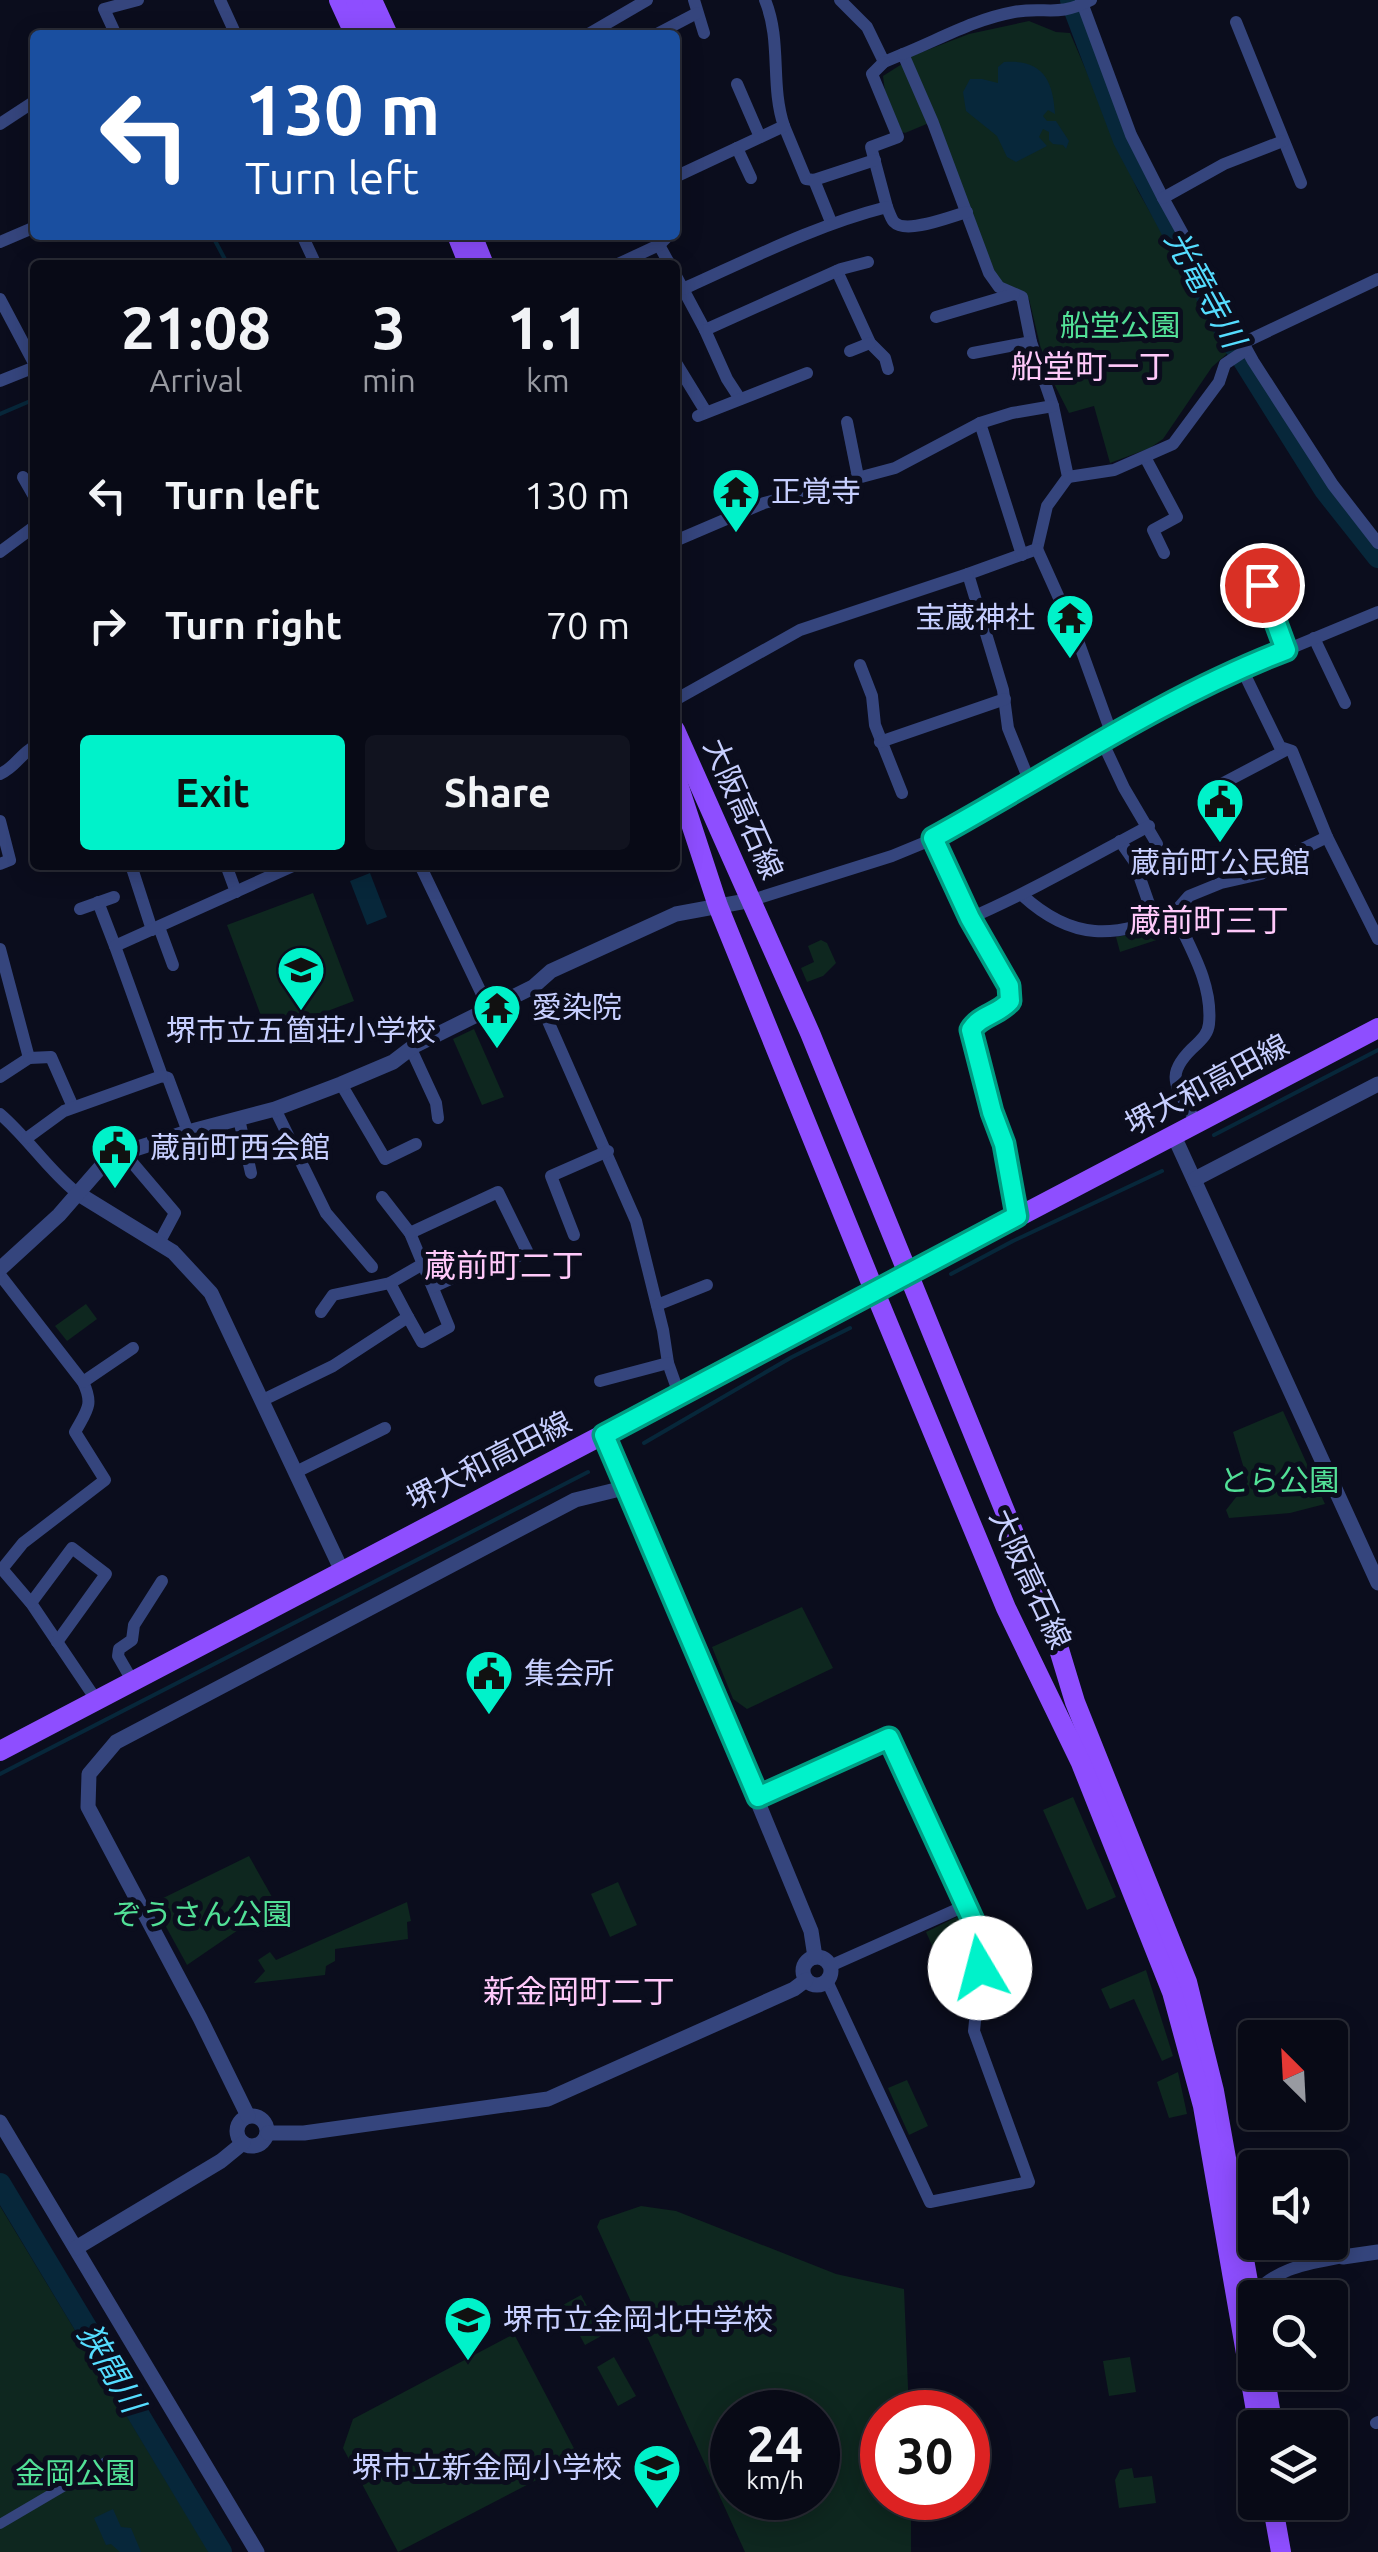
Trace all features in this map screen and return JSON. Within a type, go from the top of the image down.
[{"type":"main road","points":[[339,0],[353,30]]},
{"type":"main road","points":[[356,0],[370,30]]},
{"type":"main road","points":[[372,0],[386,30]]},
{"type":"main road","points":[[386,0],[399,30]]},
{"type":"main road","name":"大阪高石線","points":[[680,741],[798,1001],[1011,1526],[1058,1646],[1075,1702],[1187,1982],[1214,2091],[1248,2280]]},
{"type":"main road","name":"大阪高石線","points":[[680,791],[718,906],[874,1290],[1006,1608],[1081,1763],[1172,1992],[1203,2106],[1256,2410]]},
{"type":"main road","name":"堺大和高田線","points":[[0,1752],[1378,1028]]},
{"type":"main road","points":[[1275,2520],[1281,2552]]},
{"type":"main road","points":[[1289,2520],[1294,2552]]},
{"type":"street","points":[[114,30],[102,4],[138,0]]},
{"type":"street","points":[[220,0],[234,30]]},
{"type":"street","points":[[766,0],[775,39],[784,126],[806,179],[814,180],[875,160]]},
{"type":"street","points":[[840,0],[867,28],[884,62]]},
{"type":"street","points":[[595,30],[637,2]]},
{"type":"street","points":[[968,212],[912,227],[892,221],[870,147],[898,136],[872,74],[884,62],[961,28],[1017,11],[1065,11],[1084,2],[1131,136],[1163,198],[1245,348],[1333,485],[1378,543]]},
{"type":"street","points":[[662,30],[695,7],[704,33]]},
{"type":"street","points":[[1236,22],[1300,183]]},
{"type":"street","points":[[904,54],[989,274],[999,287],[1022,297],[1030,342],[1054,406],[1068,477]]},
{"type":"street","points":[[737,84],[760,137]]},
{"type":"street","points":[[0,124],[30,104]]},
{"type":"street","points":[[680,175],[784,126]]},
{"type":"street","points":[[1163,198],[1224,164],[1283,141]]},
{"type":"street","points":[[737,148],[751,178]]},
{"type":"street","points":[[814,180],[831,222]]},
{"type":"street","points":[[684,289],[831,222],[887,206]]},
{"type":"street","points":[[0,242],[30,229]]},
{"type":"street","points":[[625,260],[662,240]]},
{"type":"street","points":[[706,330],[837,271],[868,262]]},
{"type":"street","points":[[837,271],[870,343],[885,358],[888,369]]},
{"type":"street","points":[[1157,844],[1124,788],[1077,638],[1037,548],[1046,506],[1068,477],[1114,470],[1173,444],[1220,382],[1231,358],[1378,279]]},
{"type":"street","points":[[680,282],[740,399]]},
{"type":"street","points":[[936,317],[1014,294]]},
{"type":"street","points":[[0,299],[30,356]]},
{"type":"street","points":[[973,354],[1030,342]]},
{"type":"street","points":[[850,352],[870,343]]},
{"type":"street","points":[[0,381],[30,368]]},
{"type":"street","points":[[680,371],[702,414],[807,373]]},
{"type":"street","points":[[680,539],[764,502],[895,468],[980,423],[1054,406]]},
{"type":"street","points":[[848,422],[858,477]]},
{"type":"street","points":[[980,423],[1022,555]]},
{"type":"street","points":[[1145,457],[1176,517],[1153,530],[1164,552]]},
{"type":"street","points":[[23,477],[30,489]]},
{"type":"street","points":[[0,552],[30,530]]},
{"type":"street","points":[[680,697],[800,630],[1037,548]]},
{"type":"street","points":[[968,574],[1005,699],[1008,728],[1030,785]]},
{"type":"street","points":[[1246,591],[1277,579]]},
{"type":"street","points":[[1262,585],[1286,650]]},
{"type":"street","points":[[97,1701],[31,1602],[2,1569],[23,1542],[106,1480],[75,1432],[90,1397],[83,1382],[0,1272],[106,1162],[188,1132],[274,1110],[393,1062],[534,986],[551,970],[676,914],[752,900],[892,856],[1030,785],[1172,700],[1241,667],[1378,612]]},
{"type":"street","points":[[1314,638],[1346,703]]},
{"type":"street","points":[[860,665],[872,696],[880,742],[902,793]]},
{"type":"street","points":[[1241,667],[1280,747],[1292,750],[1327,837],[1378,939]]},
{"type":"street","points":[[880,742],[1005,699]]},
{"type":"street","points":[[0,774],[14,768],[30,749]]},
{"type":"street","points":[[1212,790],[1286,750]]},
{"type":"street","points":[[0,821],[10,860],[0,864]]},
{"type":"street","points":[[970,918],[1022,895],[1037,883],[1090,860],[1149,826]]},
{"type":"street","points":[[1022,895],[1047,917],[1088,932],[1133,930],[1174,913],[1189,896],[1221,883],[1261,874],[1290,854],[1327,837]]},
{"type":"street","points":[[933,838],[970,918],[1009,986],[1010,1001],[1002,1010],[977,1020],[971,1030],[1004,1144],[1017,1216]]},
{"type":"street","points":[[1120,841],[1134,861],[1155,921]]},
{"type":"street","points":[[134,870],[173,965]]},
{"type":"street","points":[[228,870],[236,892]]},
{"type":"street","points":[[115,946],[279,870]]},
{"type":"street","points":[[422,870],[489,1009]]},
{"type":"street","points":[[80,908],[114,896]]},
{"type":"street","points":[[98,902],[162,1076]]},
{"type":"street","points":[[1174,913],[1207,984],[1208,1026],[1204,1037],[1176,1062],[1174,1076],[1197,1124]]},
{"type":"street","points":[[0,949],[29,1058]]},
{"type":"street","points":[[534,986],[636,1220],[668,1362],[679,1394]]},
{"type":"street","points":[[411,1049],[436,1103],[438,1118]]},
{"type":"street","points":[[0,1078],[29,1058],[51,1057],[74,1107]]},
{"type":"street","points":[[27,1138],[74,1107],[162,1076],[168,1078],[188,1132]]},
{"type":"street","points":[[341,1084],[385,1159],[416,1144]]},
{"type":"street","points":[[1194,1180],[1378,1084]]},
{"type":"street","points":[[274,1110],[326,1214],[372,1267]]},
{"type":"street","points":[[0,1114],[27,1138],[59,1179],[184,1261],[211,1293],[342,1571]]},
{"type":"street","points":[[239,1119],[251,1172]]},
{"type":"street","points":[[1174,1136],[1378,1582]]},
{"type":"street","points":[[574,1236],[551,1176],[608,1152]]},
{"type":"street","points":[[124,1153],[176,1213],[159,1243]]},
{"type":"street","points":[[410,1233],[498,1192],[527,1252],[502,1265],[485,1263],[432,1287]]},
{"type":"street","points":[[382,1196],[410,1233],[449,1326],[422,1342],[390,1283]]},
{"type":"street","points":[[321,1312],[333,1296],[390,1283],[423,1264]]},
{"type":"street","points":[[657,1305],[707,1286]]},
{"type":"street","points":[[263,1400],[332,1366],[408,1316]]},
{"type":"street","points":[[83,1382],[133,1348]]},
{"type":"street","points":[[600,1381],[668,1362]]},
{"type":"street","points":[[296,1472],[385,1428]]},
{"type":"street","points":[[604,1435],[758,1797],[824,1968],[930,2202],[1028,2182],[974,2030],[982,1940],[889,1738],[758,1797]]},
{"type":"street","points":[[248,2116],[88,1808],[88,1774],[116,1742],[575,1500],[628,1487]]},
{"type":"street","points":[[31,1602],[72,1548],[106,1574],[57,1642]]},
{"type":"street","points":[[132,1682],[118,1656],[119,1649],[132,1640],[134,1625],[162,1581]]},
{"type":"street","points":[[806,1980],[804,1967],[824,1968],[967,1906]]},
{"type":"street","points":[[806,1980],[816,1985],[824,1968]]},
{"type":"street","points":[[268,2132],[304,2133],[548,2098],[794,1989],[806,1980]]},
{"type":"street","points":[[244,2143],[237,2131],[248,2116],[262,2119],[268,2132]]},
{"type":"street","points":[[0,2122],[257,2552]]},
{"type":"street","points":[[76,2248],[244,2143],[259,2145],[268,2132]]},
{"type":"street","points":[[1348,2257],[1378,2252]]},
{"type":"street","points":[[1267,2280],[1284,2269],[1332,2260]]},
{"type":"street","points":[[0,2524],[109,2460]]},
{"type":"green space","name":"船堂公園","points":[[1029,21],[1070,33],[1138,191],[1230,351],[1212,367],[1163,439],[1110,463],[1094,406],[1069,413],[1045,366],[1029,299],[1003,284],[996,275],[909,57],[969,34]]},
{"type":"green space","points":[[902,64],[929,123],[905,133],[885,92],[883,76]]},
{"type":"green space","points":[[313,893],[354,1001],[280,1029],[263,1021],[227,925]]},
{"type":"green space","points":[[1173,921],[1178,933],[1120,952],[1116,937]]},
{"type":"green space","points":[[821,940],[827,943],[836,963],[823,976],[807,982],[801,968],[814,962],[808,946]]},
{"type":"green space","points":[[474,1029],[504,1097],[482,1105],[453,1039]]},
{"type":"green space","points":[[86,1304],[97,1319],[67,1341],[55,1326]]},
{"type":"green space","name":"とら公園","points":[[1283,1411],[1325,1504],[1290,1513],[1229,1518],[1226,1510],[1248,1482],[1233,1432]]},
{"type":"green space","points":[[802,1607],[833,1668],[747,1709],[733,1699],[712,1647]]},
{"type":"green space","points":[[1073,1797],[1116,1897],[1087,1910],[1043,1810]]},
{"type":"green space","name":"ぞうさん公園","points":[[249,1856],[276,1904],[187,1965],[153,1903]]},
{"type":"green space","points":[[618,1882],[637,1925],[610,1937],[591,1894]]},
{"type":"green space","points":[[407,1902],[411,1921],[407,1922],[408,1939],[335,1949],[335,1961],[326,1966],[325,1975],[254,1983],[265,1971],[258,1960],[270,1952],[276,1960]]},
{"type":"green space","points":[[962,1918],[973,1941],[969,1984],[962,1983],[946,1946],[934,1950],[926,1932]]},
{"type":"green space","points":[[1146,1970],[1173,2056],[1162,2061],[1134,1999],[1110,2009],[1101,1989]]},
{"type":"green space","points":[[1178,2072],[1187,2114],[1169,2118],[1157,2082]]},
{"type":"green space","points":[[907,2080],[928,2126],[909,2135],[888,2088]]},
{"type":"green space","name":"金岡公園","points":[[0,2206],[209,2552],[0,2552]]},
{"type":"green space","points":[[641,2206],[676,2211],[836,2274],[904,2289],[908,2390],[860,2390],[860,2520],[911,2520],[911,2552],[745,2552],[730,2520],[840,2520],[840,2390],[710,2390],[710,2475],[597,2227],[600,2220]]},
{"type":"green space","points":[[581,2295],[603,2335],[585,2345],[563,2305]]},
{"type":"green space","points":[[514,2334],[579,2458],[398,2552],[343,2448],[353,2419]]},
{"type":"green space","points":[[614,2357],[636,2396],[618,2406],[597,2367]]},
{"type":"green space","points":[[1130,2357],[1136,2392],[1109,2396],[1103,2361]]},
{"type":"green space","points":[[1132,2468],[1134,2478],[1152,2476],[1156,2503],[1119,2508],[1115,2480],[1120,2470]]},
{"type":"water","points":[[1004,62],[1028,64],[1043,74],[1052,91],[1055,114],[1048,110],[1043,116],[1047,121],[1056,121],[1069,141],[1066,149],[1053,144],[1049,132],[1043,129],[1039,137],[1047,146],[1016,162],[1007,157],[997,136],[966,111],[963,92],[970,79],[998,83],[998,67]]},
{"type":"water","points":[[370,873],[387,917],[367,925],[350,881]]},
{"type":"water","points":[[113,2509],[121,2527],[131,2528],[141,2552],[120,2552],[111,2544],[106,2545],[94,2518]]},
{"type":"waterway","name":"光竜寺川","points":[[1071,0],[1124,140],[1226,332],[1325,490],[1378,557]]},
{"type":"waterway","points":[[215,240],[225,260]]},
{"type":"waterway","points":[[0,414],[30,401]]},
{"type":"waterway","points":[[1214,1135],[1378,1050]]},
{"type":"waterway","points":[[951,1274],[1162,1171]]},
{"type":"waterway","points":[[644,1443],[850,1328]]},
{"type":"waterway","points":[[0,1774],[588,1472]]},
{"type":"waterway","name":"狭間川","points":[[0,2184],[221,2552]]},
{"type":"place","name":"正覚寺","points":[[736,534]]},
{"type":"place","name":"宝蔵神社","points":[[1070,660]]},
{"type":"place","name":"蔵前町公民館","points":[[1220,844]]},
{"type":"place","name":"堺市立五箇荘小学校","points":[[301,1012]]},
{"type":"place","name":"愛染院","points":[[497,1050]]},
{"type":"place","name":"蔵前町西会館","points":[[115,1190]]},
{"type":"place","name":"集会所","points":[[489,1716]]},
{"type":"place","name":"堺市立金岡北中学校","points":[[468,2362]]},
{"type":"place","name":"堺市立新金岡小学校","points":[[657,2510]]},
{"type":"district","name":"船堂町一丁","points":[[1091,367]]},
{"type":"district","name":"蔵前町三丁","points":[[1209,921]]},
{"type":"district","name":"蔵前町二丁","points":[[504,1266]]},
{"type":"district","name":"新金岡町二丁","points":[[579,1992]]},
{"type":"route","points":[[980,1968],[982,1940],[889,1738],[758,1797],[604,1435],[1017,1216],[1004,1144],[971,1030],[977,1020],[1002,1010],[1010,1001],[1009,986],[970,918],[933,838],[1172,700],[1286,650],[1262,585]]}]
